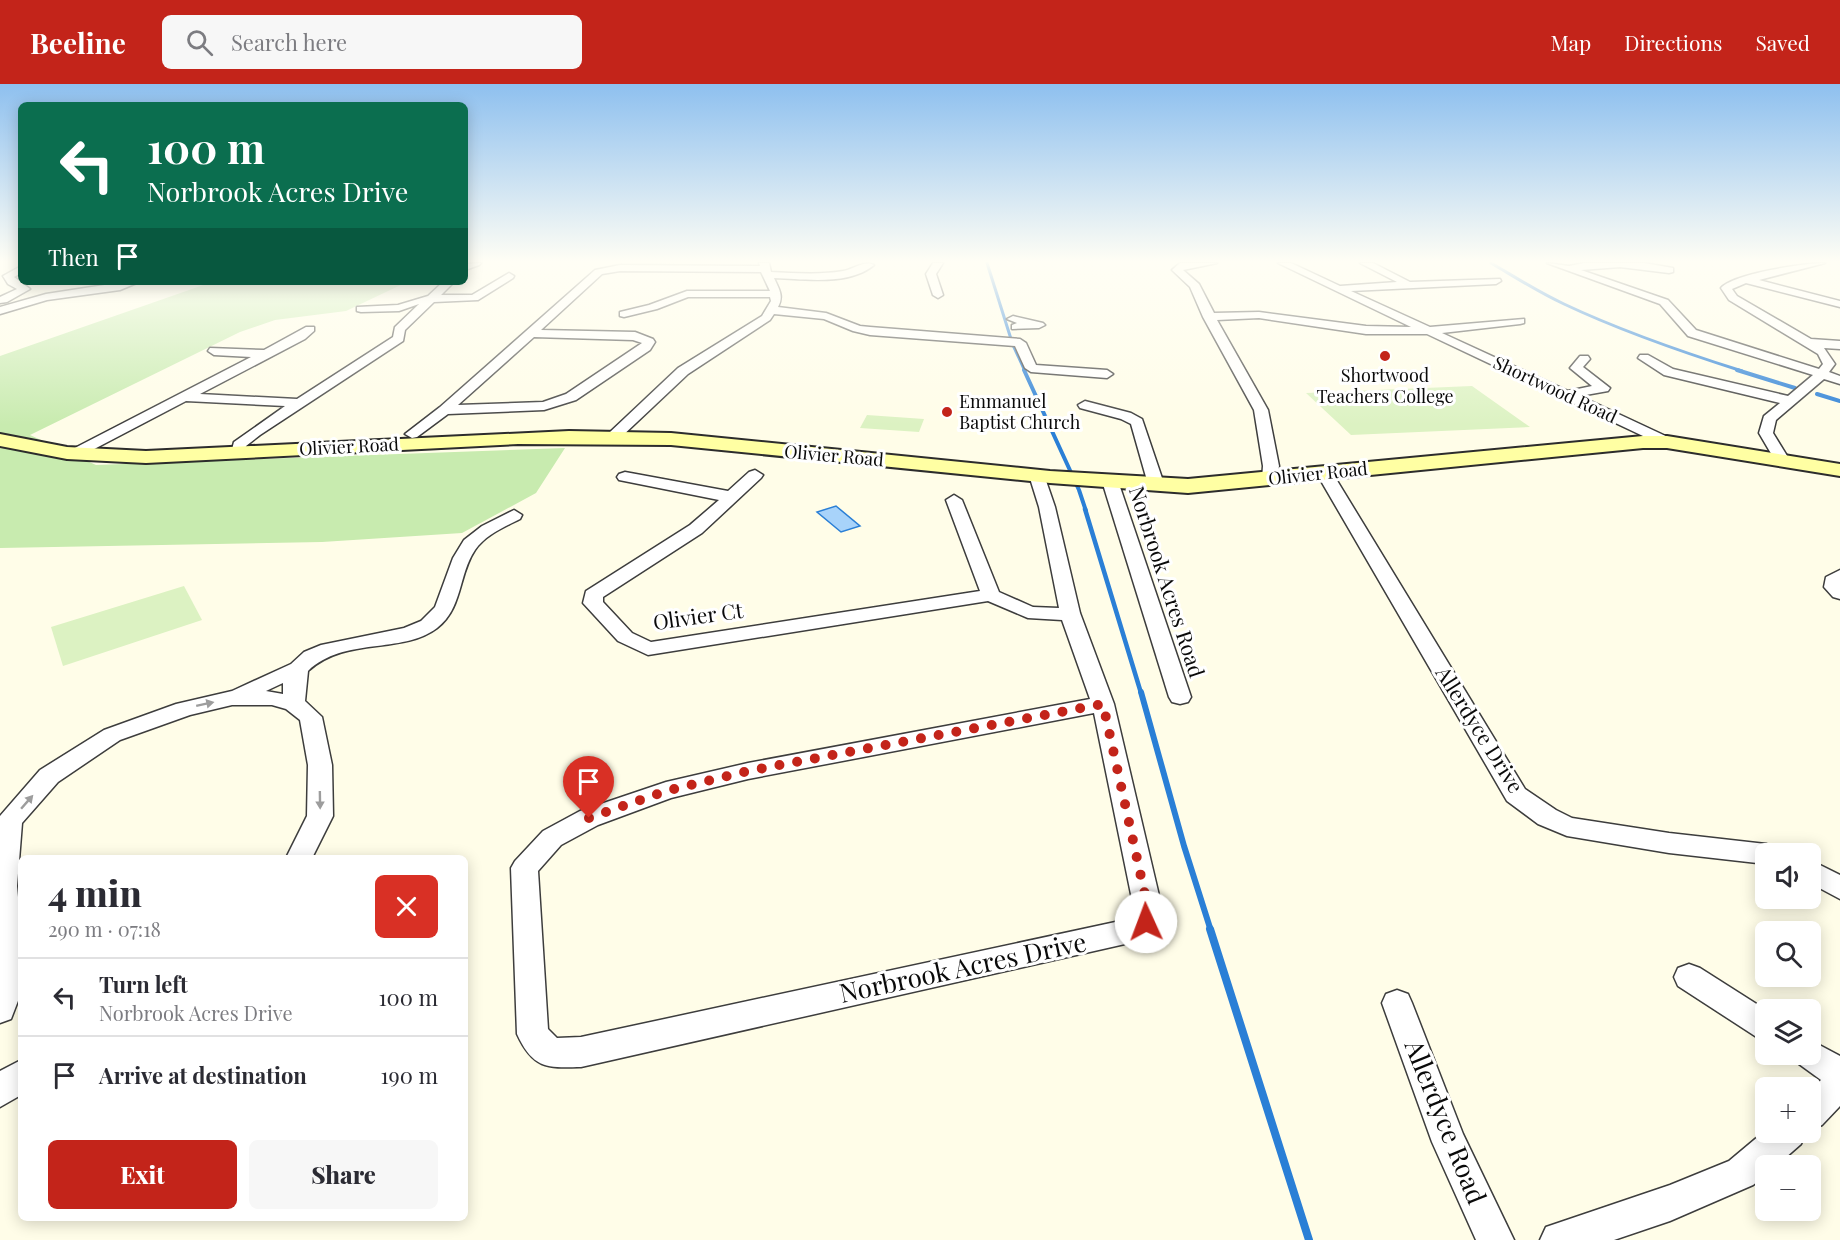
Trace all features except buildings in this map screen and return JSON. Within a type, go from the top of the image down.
[{"type":"main road","name":"Olivier Road","points":[[0,440],[74,454],[122,456],[239,453],[542,437],[614,436],[671,439],[1044,476],[1188,486],[1586,447],[1667,442]]},
{"type":"main road","name":"Shortwood Road","points":[[1667,442],[1840,470]]},
{"type":"street","points":[[239,453],[239,445],[399,338],[399,329],[411,317]]},
{"type":"street","points":[[412,434],[445,410],[549,317]]},
{"type":"street","points":[[614,436],[683,371],[767,317]]},
{"type":"street","points":[[828,317],[857,329],[943,342],[1020,343]]},
{"type":"street","points":[[1209,317],[1261,410],[1271,466],[1270,479]]},
{"type":"street","points":[[1273,317],[1365,330],[1426,331],[1520,321]]},
{"type":"street","name":"Shortwood Road","points":[[1398,317],[1667,442]]},
{"type":"street","points":[[1676,317],[1683,328],[1692,333],[1840,380]]},
{"type":"street","points":[[1764,317],[1823,352],[1829,364],[1821,375],[1769,419],[1766,433],[1781,459]]},
{"type":"street","points":[[1014,319],[1020,343],[1031,368],[1107,374]]},
{"type":"street","points":[[74,454],[306,332],[280,334]]},
{"type":"street","points":[[445,410],[544,406],[559,402],[571,397],[648,344],[643,338],[635,336],[532,333]]},
{"type":"street","points":[[1809,343],[1840,345]]},
{"type":"street","points":[[214,351],[266,354]]},
{"type":"street","points":[[1644,358],[1669,372],[1790,401]]},
{"type":"street","points":[[1567,395],[1603,388],[1576,368],[1584,359]]},
{"type":"street","points":[[183,397],[302,403]]},
{"type":"street","points":[[1085,405],[1126,416],[1137,422],[1156,484]]},
{"type":"street","name":"Allerdyce Drive","points":[[1325,474],[1516,795],[1546,817],[1567,827],[1670,843],[1755,853]]},
{"type":"street","points":[[625,477],[731,497],[755,475]]},
{"type":"street","points":[[1044,476],[1047,507],[1070,613],[1103,704]]},
{"type":"street","name":"Norbrook Acres Road","points":[[1103,480],[1180,696]]},
{"type":"street","name":"Olivier Ct","points":[[731,497],[696,529],[593,595],[593,603],[625,637],[648,649],[991,595]]},
{"type":"street","points":[[954,500],[991,595],[1027,614],[1070,613]]},
{"type":"street","points":[[294,704],[295,678],[298,669],[307,659],[318,654],[423,627],[442,614],[466,550],[478,536],[514,514]]},
{"type":"street","points":[[1840,576],[1833,581],[1833,587],[1840,593]]},
{"type":"street","points":[[0,1009],[16,977],[3,886],[10,821],[49,776],[112,735],[184,709],[232,698],[298,669]]},
{"type":"street","points":[[232,698],[273,698],[294,704],[311,717],[320,765],[320,816],[300,855]]},
{"type":"street","name":"Norbrook Acres Drive","points":[[1103,704],[1147,904],[1146,922],[1125,932],[581,1052],[550,1053],[533,1034],[524,868],[552,838],[589,818],[676,788],[760,769],[1103,704]]},
{"type":"street","points":[[1821,877],[1840,888]]},
{"type":"street","points":[[1689,977],[1755,1019]]},
{"type":"street","name":"Allerdyce Road","points":[[1397,1003],[1449,1142],[1495,1240]]},
{"type":"street","points":[[1821,1061],[1840,1074]]},
{"type":"street","points":[[0,1091],[18,1078]]},
{"type":"street","points":[[1821,1103],[1840,1083]]},
{"type":"street","points":[[1559,1240],[1670,1203],[1741,1173],[1776,1143]]},
{"type":"green space","points":[[112,317],[299,317],[275,320],[240,332],[30,435],[96,465],[565,448],[536,493],[462,533],[322,542],[0,548],[0,356]]},
{"type":"green space","points":[[1472,386],[1530,427],[1351,435],[1306,393]]},
{"type":"green space","points":[[867,415],[924,419],[919,432],[860,428]]},
{"type":"green space","points":[[184,586],[202,620],[63,666],[51,627]]},
{"type":"water","points":[[836,506],[860,526],[841,532],[817,512]]},
{"type":"waterway","points":[[1004,317],[1011,339]]},
{"type":"waterway","points":[[1593,317],[1742,371]]},
{"type":"waterway","points":[[1013,345],[1025,371]]},
{"type":"waterway","points":[[1024,370],[1079,490],[1086,511]]},
{"type":"waterway","points":[[1737,370],[1795,388]]},
{"type":"waterway","points":[[1817,394],[1840,401]]},
{"type":"waterway","points":[[1085,509],[1141,693]]},
{"type":"waterway","points":[[1141,692],[1184,846],[1211,931]]},
{"type":"waterway","points":[[1210,929],[1309,1240]]},
{"type":"place","name":"Shortwood Teachers College","points":[[1385,356]]},
{"type":"place","name":"Emmanuel Baptist Church","points":[[947,412]]},
{"type":"route","points":[[589,818],[666,791],[748,771],[1103,704],[1147,904],[1146,922]]}]
